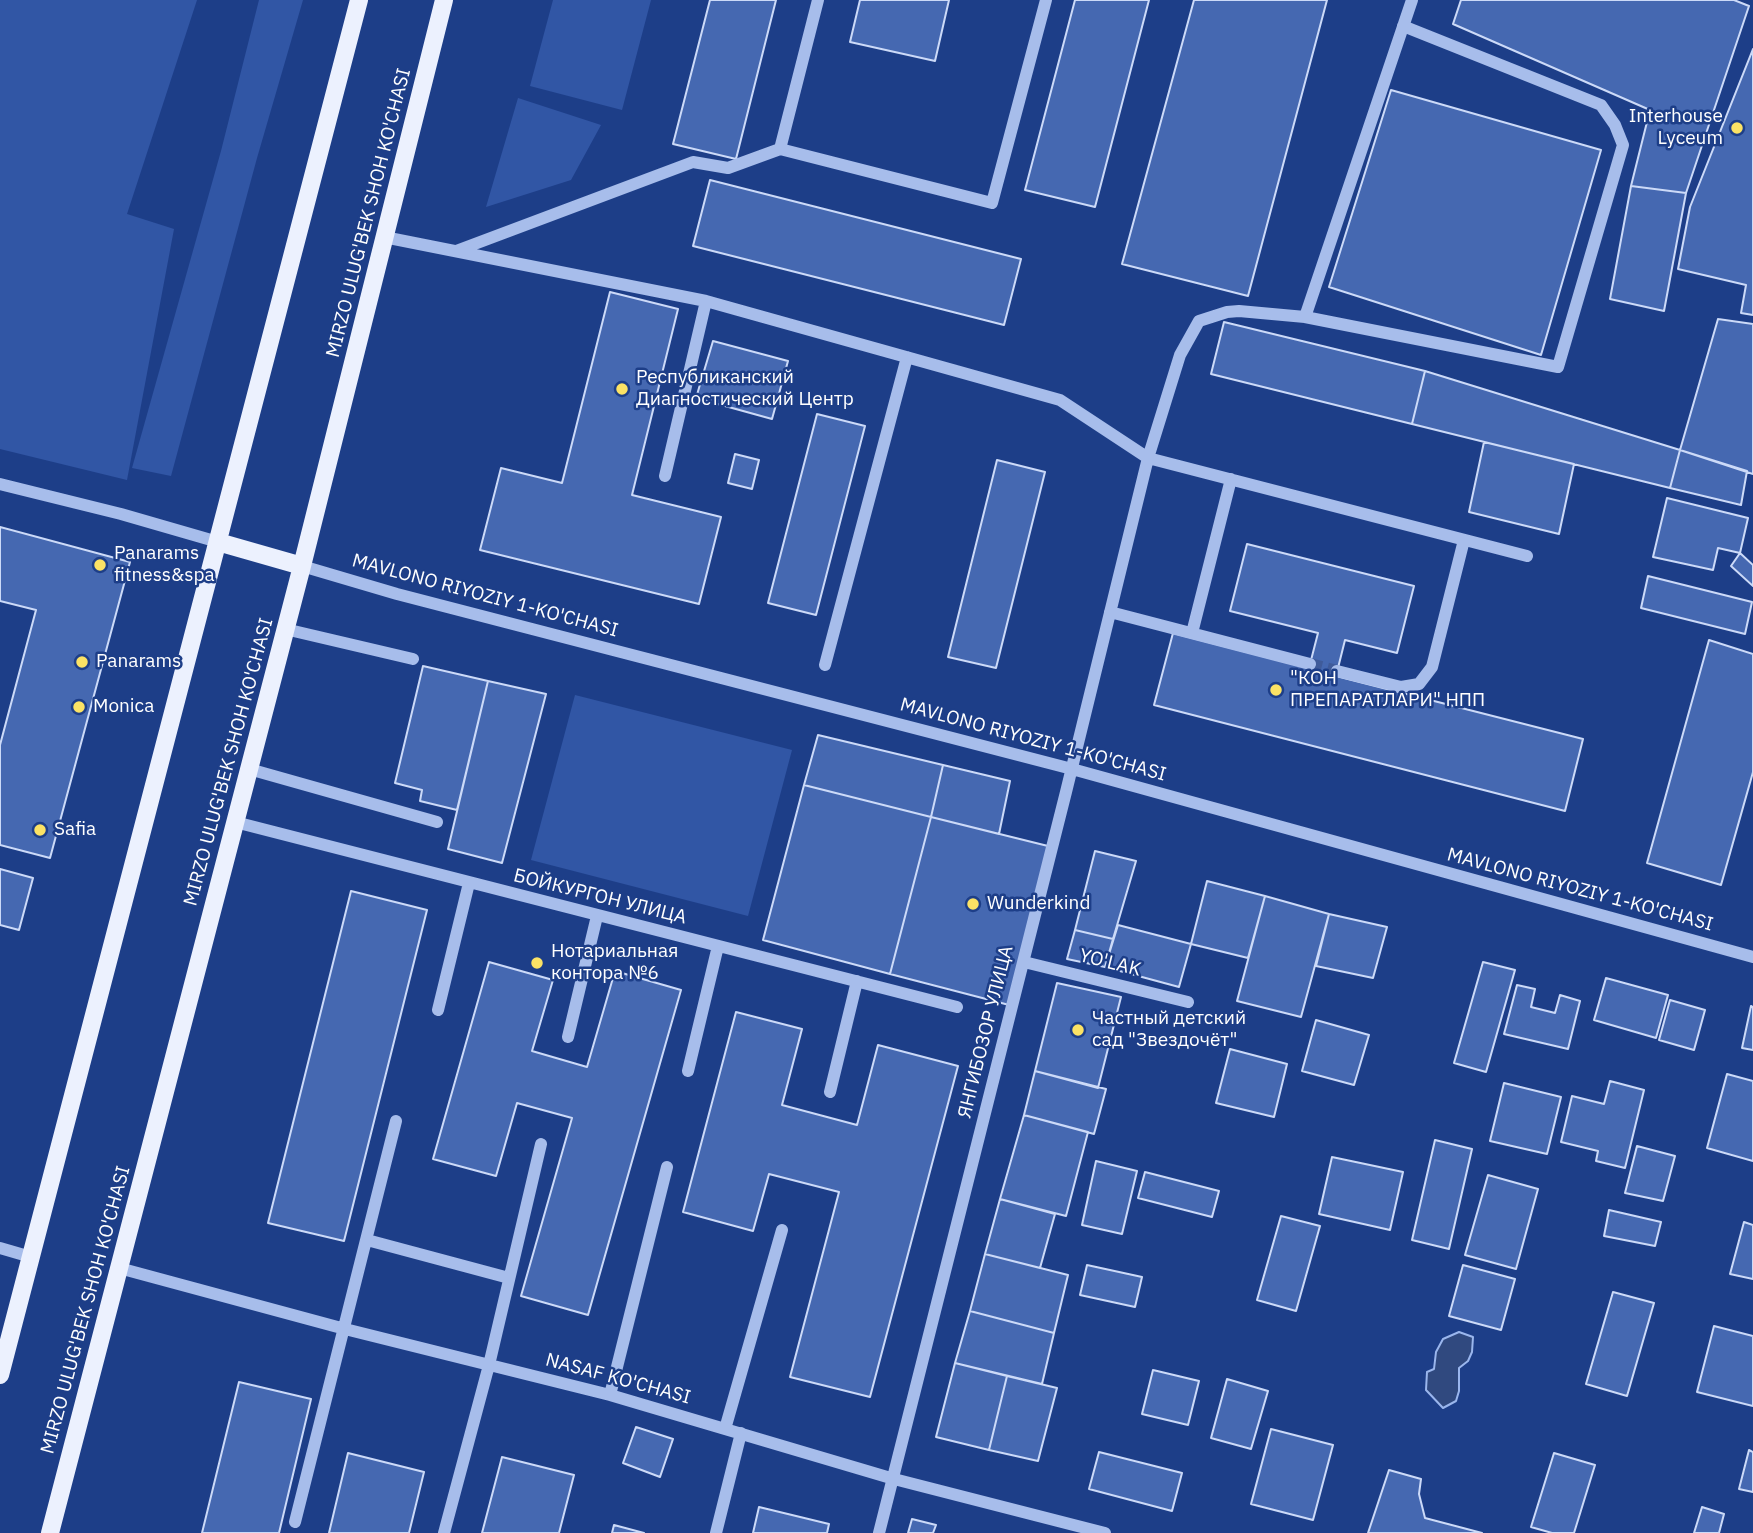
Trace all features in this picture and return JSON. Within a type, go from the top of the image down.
[{"type":"main road","points":[[0,1375],[359,0]]},
{"type":"main road","name":"MIRZO ULUG'BEK SHOH KO'CHASI","points":[[50,1533],[302,566],[444,0]]},
{"type":"main road","points":[[218,542],[302,566]]},
{"type":"street","points":[[780,149],[818,0]]},
{"type":"street","points":[[456,251],[693,162],[728,168],[780,149],[992,203],[1046,0]]},
{"type":"street","points":[[1305,317],[1412,0]]},
{"type":"street","name":"ЯНГИБОЗОР УЛИЦА","points":[[879,1533],[1024,962],[1148,457],[1180,355],[1199,321],[1239,311],[1305,317],[1558,367],[1623,145],[1615,125],[1601,105],[1403,26]]},
{"type":"street","points":[[384,237],[706,301],[907,357],[1060,400],[1148,457],[1527,556]]},
{"type":"street","points":[[665,477],[706,301]]},
{"type":"street","points":[[825,664],[907,357]]},
{"type":"street","points":[[1192,633],[1231,479]]},
{"type":"street","points":[[0,484],[133,517],[218,542]]},
{"type":"street","points":[[1337,670],[1401,687],[1419,684],[1432,667],[1464,540]]},
{"type":"street","name":"MAVLONO RIYOZIY 1-KO'CHASI","points":[[302,566],[397,594],[1072,769],[1753,957]]},
{"type":"street","points":[[1110,612],[1310,664]]},
{"type":"street","points":[[285,629],[413,659]]},
{"type":"street","points":[[249,769],[438,822]]},
{"type":"street","name":"БОЙКУРГОН УЛИЦА","points":[[235,822],[957,1007]]},
{"type":"street","points":[[438,1010],[469,883]]},
{"type":"street","points":[[568,1037],[597,916]]},
{"type":"street","points":[[688,1070],[718,946]]},
{"type":"street","name":"YO'LAK","points":[[1024,962],[1188,1002]]},
{"type":"street","points":[[830,1092],[857,981]]},
{"type":"street","points":[[295,1522],[396,1121]]},
{"type":"street","points":[[444,1533],[489,1365],[541,1144]]},
{"type":"street","points":[[610,1395],[667,1167]]},
{"type":"street","points":[[725,1429],[782,1230]]},
{"type":"street","points":[[367,1240],[509,1278]]},
{"type":"street","points":[[0,1248],[31,1257]]},
{"type":"street","name":"NASAF KO'CHASI","points":[[119,1268],[345,1329],[610,1395],[894,1479],[1105,1533]]},
{"type":"street","points":[[716,1533],[741,1433]]},
{"type":"shaded area","points":[[0,0],[197,0],[127,214],[174,229],[127,480],[0,449]]},
{"type":"shaded area","points":[[259,0],[303,0],[257,158],[171,476],[132,468],[221,151]]},
{"type":"shaded area","points":[[553,0],[651,0],[622,110],[530,86]]},
{"type":"shaded area","points":[[518,98],[601,125],[571,180],[486,207]]},
{"type":"shaded area","points":[[575,695],[792,750],[748,916],[531,860]]},
{"type":"shaded area","points":[[1459,1332],[1473,1337],[1472,1352],[1468,1361],[1459,1368],[1456,1401],[1443,1408],[1426,1390],[1427,1372],[1434,1369],[1436,1352],[1443,1339]]},
{"type":"building","points":[[710,0],[776,0],[736,159],[673,144]]},
{"type":"building","points":[[860,0],[949,0],[935,61],[850,42]]},
{"type":"building","points":[[1075,0],[1149,0],[1095,207],[1025,190]]},
{"type":"building","points":[[1194,0],[1327,0],[1248,296],[1122,264]]},
{"type":"building","points":[[1461,0],[1734,0],[1749,6],[1686,193],[1631,186],[1650,110],[1453,24]]},
{"type":"building","name":"Interhouse Lyceum","points":[[1753,49],[1753,315],[1741,313],[1746,285],[1678,269],[1690,207]]},
{"type":"building","points":[[1391,90],[1601,150],[1541,355],[1329,287]]},
{"type":"building","points":[[710,180],[1021,259],[1004,325],[693,246]]},
{"type":"building","points":[[1631,186],[1686,193],[1664,311],[1610,299]]},
{"type":"building","name":"Республиканский Диагностический Центр","points":[[610,292],[678,309],[632,495],[721,517],[699,604],[480,550],[501,468],[562,483]]},
{"type":"building","points":[[1718,319],[1753,324],[1753,474],[1680,450]]},
{"type":"building","points":[[1224,322],[1425,371],[1412,424],[1211,374]]},
{"type":"building","points":[[713,341],[788,361],[772,419],[696,398]]},
{"type":"building","points":[[1425,371],[1680,450],[1670,488],[1412,424]]},
{"type":"building","points":[[817,414],[865,426],[816,615],[768,603]]},
{"type":"building","points":[[1484,442],[1574,464],[1559,534],[1469,512]]},
{"type":"building","points":[[1680,450],[1747,471],[1741,505],[1670,488]]},
{"type":"building","points":[[735,454],[759,460],[752,489],[728,483]]},
{"type":"building","points":[[997,460],[1045,472],[996,668],[948,657]]},
{"type":"building","points":[[1667,498],[1748,518],[1740,553],[1718,548],[1713,570],[1653,557]]},
{"type":"building","points":[[0,527],[130,562],[50,858],[0,845],[0,745],[36,610],[0,601]]},
{"type":"building","name":"\"КОН ПРЕПАРАТЛАРИ\" НПП","points":[[1247,544],[1414,586],[1397,653],[1345,640],[1336,676],[1583,739],[1565,811],[1154,705],[1173,633],[1309,668],[1318,633],[1230,611]]},
{"type":"building","points":[[1740,553],[1753,565],[1753,586],[1731,566]]},
{"type":"building","points":[[1648,576],[1752,602],[1745,634],[1641,608]]},
{"type":"building","points":[[1709,640],[1753,654],[1753,772],[1721,885],[1647,863]]},
{"type":"building","points":[[423,666],[488,681],[457,810],[420,801],[422,790],[395,783]]},
{"type":"building","points":[[488,681],[546,694],[502,863],[448,849]]},
{"type":"building","points":[[818,735],[943,765],[931,817],[804,785]]},
{"type":"building","points":[[943,765],[1010,781],[999,834],[931,817]]},
{"type":"building","points":[[804,785],[931,817],[890,974],[763,940]]},
{"type":"building","name":"Wunderkind","points":[[931,817],[1052,847],[1013,1006],[890,974]]},
{"type":"building","points":[[1095,851],[1136,861],[1113,939],[1075,930]]},
{"type":"building","points":[[0,869],[33,878],[19,930],[0,925]]},
{"type":"building","points":[[1207,881],[1265,896],[1248,958],[1191,944]]},
{"type":"building","points":[[351,891],[427,910],[344,1241],[268,1223]]},
{"type":"building","points":[[1265,896],[1329,914],[1301,1017],[1237,1001]]},
{"type":"building","points":[[1329,914],[1387,927],[1373,978],[1316,966]]},
{"type":"building","points":[[1118,925],[1191,944],[1179,987],[1105,967]]},
{"type":"building","points":[[1075,930],[1113,939],[1105,967],[1067,959]]},
{"type":"building","points":[[489,962],[553,980],[532,1051],[587,1067],[615,971],[681,990],[588,1315],[521,1296],[572,1118],[517,1103],[496,1176],[433,1159]]},
{"type":"building","points":[[1483,962],[1515,970],[1486,1072],[1454,1063]]},
{"type":"building","points":[[1606,978],[1668,995],[1656,1038],[1594,1020]]},
{"type":"building","points":[[1057,983],[1121,997],[1098,1088],[1035,1071]]},
{"type":"building","points":[[1517,985],[1535,989],[1531,1007],[1555,1013],[1560,995],[1580,1001],[1568,1049],[1504,1034]]},
{"type":"building","points":[[1670,1000],[1705,1010],[1694,1050],[1659,1040]]},
{"type":"building","points":[[1751,1006],[1753,1007],[1753,1050],[1742,1048]]},
{"type":"building","points":[[736,1012],[802,1029],[782,1105],[857,1125],[878,1045],[958,1066],[870,1397],[790,1377],[839,1192],[769,1174],[753,1231],[683,1212]]},
{"type":"building","points":[[1316,1020],[1369,1035],[1354,1085],[1302,1071]]},
{"type":"building","points":[[1230,1049],[1287,1064],[1274,1117],[1216,1103]]},
{"type":"building","points":[[1035,1071],[1106,1089],[1094,1134],[1024,1115]]},
{"type":"building","points":[[1727,1074],[1753,1081],[1753,1161],[1707,1148]]},
{"type":"building","points":[[1610,1081],[1644,1090],[1625,1168],[1596,1161],[1598,1151],[1561,1142],[1572,1096],[1604,1104]]},
{"type":"building","points":[[1504,1083],[1561,1097],[1547,1154],[1490,1141]]},
{"type":"building","points":[[1024,1115],[1088,1132],[1066,1216],[1000,1199]]},
{"type":"building","points":[[1435,1140],[1472,1149],[1449,1249],[1412,1240]]},
{"type":"building","points":[[1637,1146],[1675,1156],[1663,1201],[1625,1193]]},
{"type":"building","points":[[1332,1157],[1403,1172],[1390,1230],[1319,1214]]},
{"type":"building","points":[[1096,1161],[1137,1171],[1122,1234],[1082,1225]]},
{"type":"building","points":[[1145,1172],[1219,1191],[1212,1217],[1138,1198]]},
{"type":"building","points":[[1488,1175],[1538,1189],[1516,1269],[1465,1255]]},
{"type":"building","points":[[1000,1199],[1055,1214],[1040,1268],[985,1254]]},
{"type":"building","points":[[1609,1210],[1661,1222],[1655,1246],[1604,1236]]},
{"type":"building","points":[[1281,1216],[1320,1226],[1296,1311],[1257,1300]]},
{"type":"building","points":[[1744,1222],[1753,1225],[1753,1279],[1730,1274]]},
{"type":"building","points":[[985,1254],[1068,1275],[1054,1333],[970,1311]]},
{"type":"building","points":[[1087,1265],[1142,1277],[1135,1307],[1080,1295]]},
{"type":"building","points":[[1463,1265],[1515,1279],[1501,1330],[1449,1316]]},
{"type":"building","points":[[1613,1292],[1654,1303],[1627,1396],[1586,1384]]},
{"type":"building","points":[[970,1311],[1054,1333],[1042,1384],[955,1363]]},
{"type":"building","points":[[1714,1326],[1753,1336],[1753,1406],[1697,1392]]},
{"type":"building","points":[[955,1363],[1007,1376],[989,1450],[936,1437]]},
{"type":"building","points":[[1153,1370],[1199,1381],[1188,1425],[1142,1414]]},
{"type":"building","points":[[1007,1376],[1057,1388],[1038,1461],[989,1450]]},
{"type":"building","points":[[1227,1379],[1268,1391],[1251,1449],[1211,1438]]},
{"type":"building","points":[[239,1382],[311,1399],[279,1533],[202,1533]]},
{"type":"building","points":[[636,1427],[673,1439],[660,1477],[623,1463]]},
{"type":"building","points":[[1271,1429],[1333,1445],[1313,1520],[1251,1504]]},
{"type":"building","points":[[1749,1450],[1753,1452],[1753,1492],[1739,1489]]},
{"type":"building","points":[[1099,1452],[1182,1473],[1172,1511],[1089,1489]]},
{"type":"building","points":[[348,1453],[424,1472],[409,1533],[329,1533]]},
{"type":"building","points":[[1554,1453],[1595,1465],[1574,1533],[1552,1533],[1531,1527]]},
{"type":"building","points":[[502,1457],[574,1475],[559,1533],[482,1533]]},
{"type":"building","points":[[1389,1470],[1421,1479],[1419,1494],[1425,1518],[1482,1533],[1368,1533]]},
{"type":"building","points":[[759,1507],[829,1524],[827,1533],[753,1533]]},
{"type":"building","points":[[1702,1507],[1724,1514],[1719,1533],[1694,1533]]},
{"type":"building","points":[[912,1519],[936,1525],[933,1533],[908,1533]]},
{"type":"building","points":[[614,1525],[644,1533],[612,1533]]},
{"type":"tunnel","points":[[1310,664],[1337,671]]},
{"type":"place","name":"Interhouse Lyceum","points":[[1737,128]]},
{"type":"place","name":"Республиканский Диагностический Центр","points":[[622,389]]},
{"type":"place","name":"Panarams fitness&spa","points":[[100,565]]},
{"type":"place","name":"Panarams","points":[[82,662]]},
{"type":"place","name":"\"КОН ПРЕПАРАТЛАРИ\" НПП","points":[[1276,690]]},
{"type":"place","name":"Monica","points":[[79,707]]},
{"type":"place","name":"Safia","points":[[40,830]]},
{"type":"place","name":"Wunderkind","points":[[973,904]]},
{"type":"place","name":"Нотариальная контора №6","points":[[537,963]]},
{"type":"place","name":"Частный детский сад \"Звездочёт\"","points":[[1078,1030]]}]
